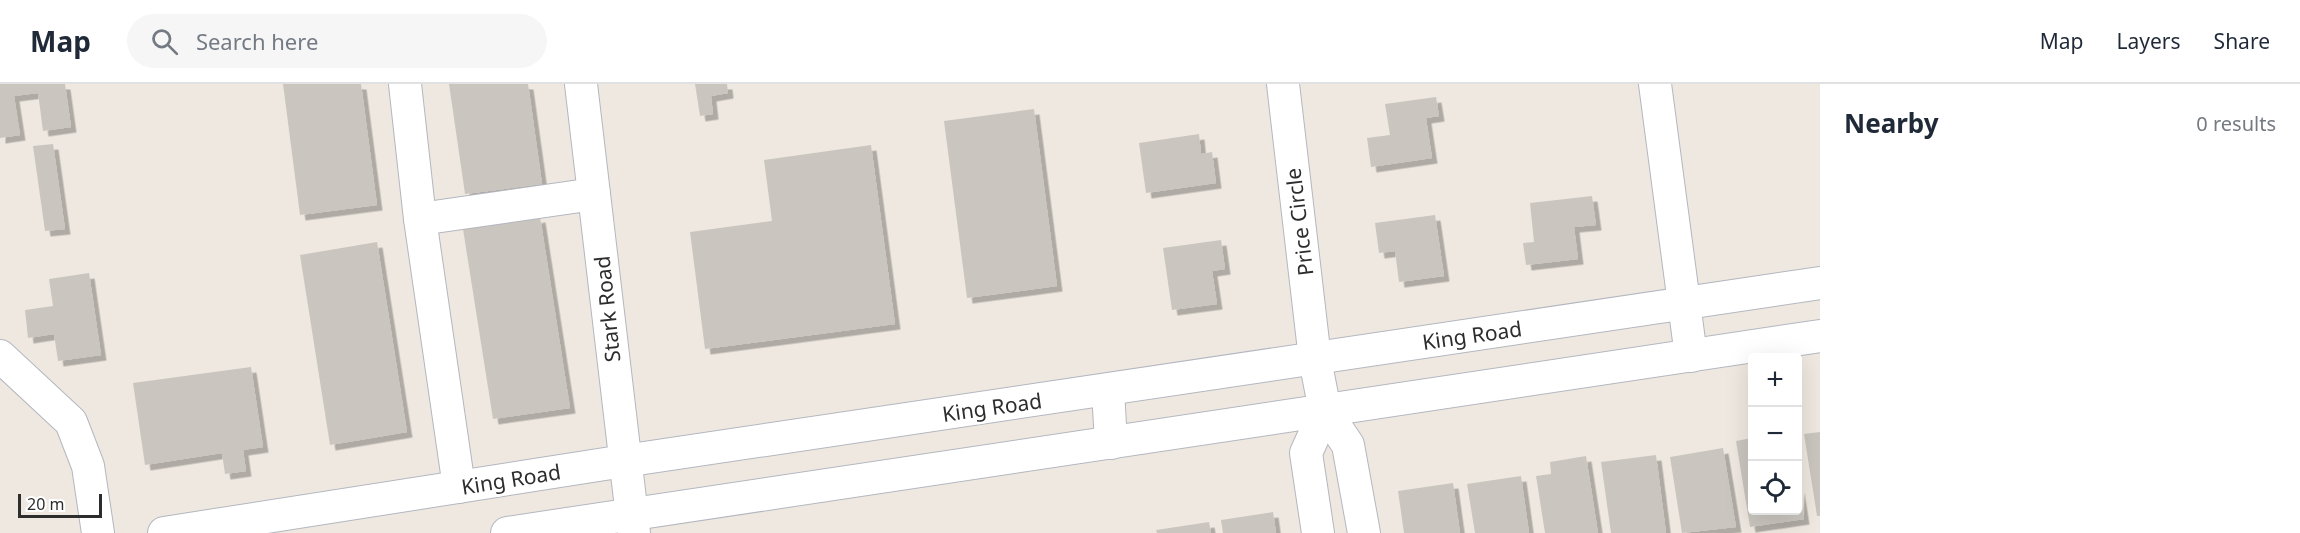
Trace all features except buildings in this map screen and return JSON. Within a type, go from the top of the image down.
[{"type":"street","points":[[405,84],[420,219],[459,487]]},
{"type":"street","name":"Stark Road","points":[[581,84],[633,524]]},
{"type":"street","name":"Price Circle","points":[[1283,84],[1315,359],[1325,411]]},
{"type":"street","points":[[1655,84],[1682,305],[1691,356]]},
{"type":"street","points":[[420,219],[594,194]]},
{"type":"street","name":"King Road","points":[[164,533],[286,524],[459,487],[624,461],[1820,283]]},
{"type":"street","points":[[507,533],[633,524],[1111,443],[1820,336]]},
{"type":"street","points":[[0,356],[70,422],[88,465],[98,533]]},
{"type":"street","points":[[1108,390],[1111,443]]},
{"type":"street","points":[[1318,533],[1306,453],[1325,411]]},
{"type":"street","points":[[1325,411],[1348,445],[1364,533]]}]
